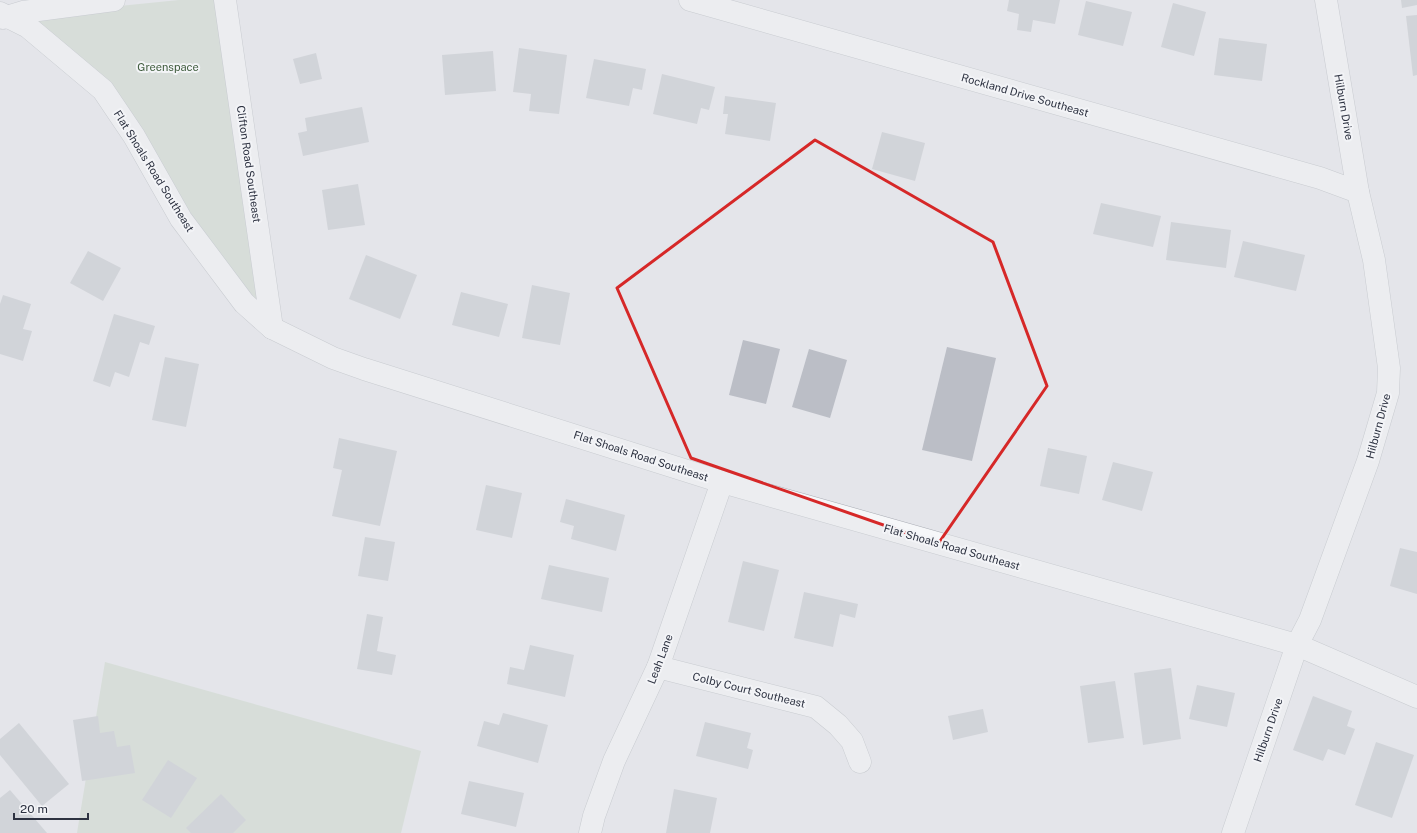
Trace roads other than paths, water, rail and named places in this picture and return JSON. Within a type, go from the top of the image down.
[{"type":"street","points":[[5,12],[23,12],[114,0]]},
{"type":"street","name":"Clifton Road Southeast","points":[[225,0],[272,328]]},
{"type":"street","name":"Rockland Drive Southeast","points":[[690,0],[1320,178],[1358,192]]},
{"type":"street","name":"Hilburn Drive","points":[[1233,833],[1296,645],[1310,620],[1366,468],[1388,393],[1389,368],[1374,260],[1358,192],[1326,0]]},
{"type":"street","name":"Flat Shoals Road Southeast","points":[[5,12],[28,27],[103,90],[134,136],[181,219],[244,303],[272,328],[333,358],[722,482],[1296,645],[1417,697]]},
{"type":"street","name":"Leah Lane","points":[[590,833],[594,816],[614,761],[658,667],[722,482]]},
{"type":"street","name":"Colby Court Southeast","points":[[658,667],[816,707],[838,725],[852,741],[860,762]]},
{"type":"park label","name":"Greenspace","points":[[168,67]]}]
